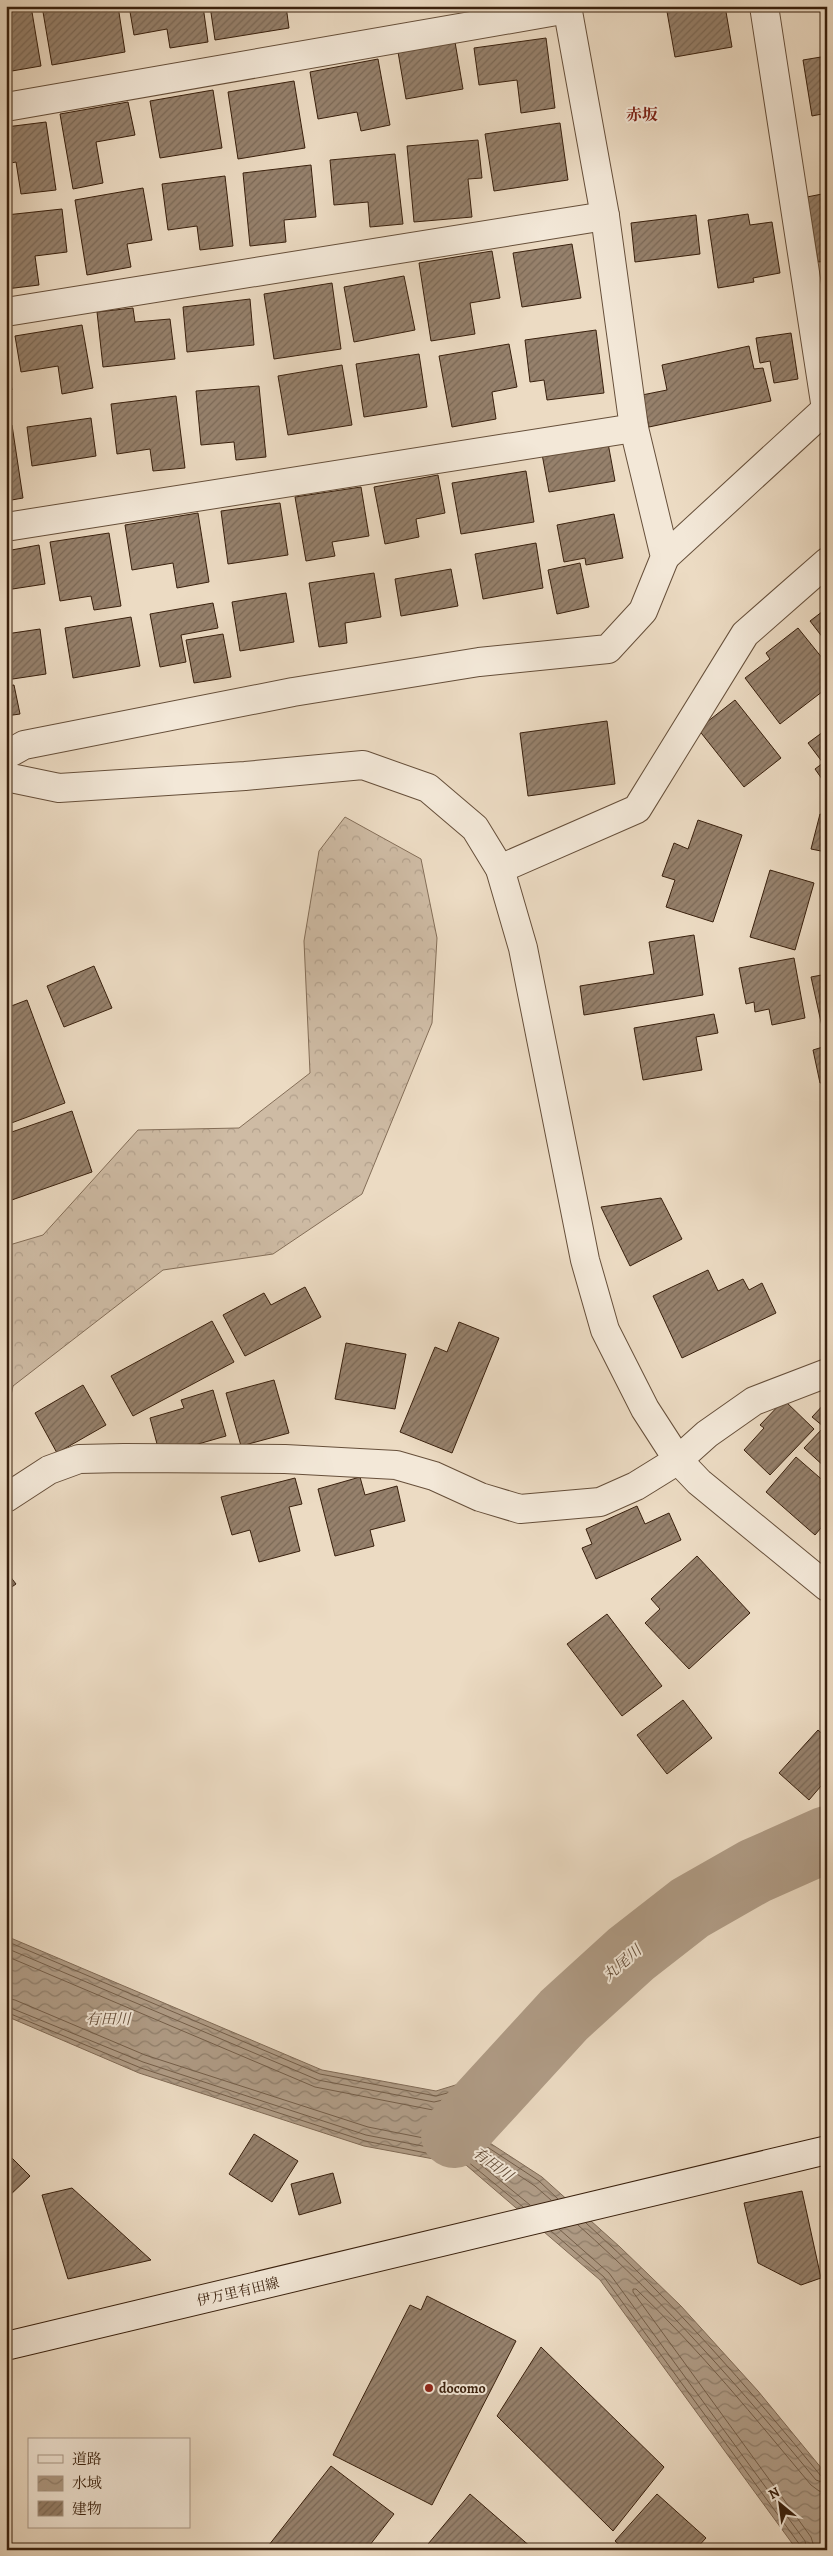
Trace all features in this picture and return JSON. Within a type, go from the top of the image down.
[{"type":"street","points":[[6,755],[24,745],[284,694],[479,662],[608,650],[643,610],[665,557],[826,409],[764,6]]},
{"type":"street","points":[[6,107],[567,8],[605,216],[634,428],[665,557]]},
{"type":"street","points":[[6,312],[605,216]]},
{"type":"street","points":[[6,527],[634,428]]},
{"type":"street","points":[[500,869],[637,809],[745,634],[827,562]]},
{"type":"street","points":[[6,777],[59,788],[245,776],[363,765],[428,788],[475,828],[500,869],[523,948],[585,1260],[605,1330],[645,1409],[678,1460],[699,1482],[827,1587]]},
{"type":"street","points":[[6,1498],[49,1470],[79,1459],[286,1459],[396,1465],[434,1476],[480,1497],[520,1509],[600,1502],[636,1486],[678,1460],[708,1434],[754,1401],[827,1373]]},
{"type":"street","name":"伊万里有田線","points":[[6,2346],[827,2150]]},
{"type":"green space","points":[[345,817],[421,859],[437,938],[432,1023],[362,1194],[273,1254],[163,1270],[13,1386],[6,1419],[6,1246],[43,1235],[138,1130],[239,1128],[310,1073],[304,941],[319,851]]},
{"type":"water","name":"有田川","points":[[6,1936],[322,2070],[436,2091],[475,2079],[480,2112],[473,2132],[542,2177],[620,2247],[681,2306],[758,2391],[827,2475],[827,2550],[797,2550],[600,2280],[466,2165],[364,2146],[139,2073],[6,2016]]},
{"type":"building","points":[[6,6],[31,6],[41,66],[6,72]]},
{"type":"building","points":[[42,6],[118,6],[125,52],[52,65]]},
{"type":"building","points":[[129,6],[203,6],[208,42],[170,48],[167,29],[134,35]]},
{"type":"building","points":[[210,6],[286,6],[289,28],[215,40]]},
{"type":"building","points":[[666,6],[725,6],[732,47],[675,57]]},
{"type":"building","points":[[546,38],[555,108],[521,113],[517,80],[479,85],[474,48]]},
{"type":"building","points":[[455,42],[463,89],[406,99],[398,52]]},
{"type":"building","points":[[827,56],[827,113],[812,116],[803,60]]},
{"type":"building","points":[[378,59],[390,125],[361,131],[357,112],[318,119],[310,72]]},
{"type":"building","points":[[294,81],[305,148],[238,159],[228,92]]},
{"type":"building","points":[[213,90],[222,148],[160,158],[150,101]]},
{"type":"building","points":[[128,102],[135,135],[96,142],[103,183],[73,189],[60,114]]},
{"type":"building","points":[[46,122],[56,190],[21,194],[16,162],[6,164],[6,127]]},
{"type":"building","points":[[560,123],[568,180],[494,191],[485,134]]},
{"type":"building","points":[[478,140],[482,178],[468,179],[472,217],[414,222],[407,146]]},
{"type":"building","points":[[395,154],[403,224],[370,227],[368,202],[334,205],[330,160]]},
{"type":"building","points":[[311,165],[316,217],[284,220],[286,242],[250,246],[243,173]]},
{"type":"building","points":[[225,176],[233,246],[200,250],[197,226],[168,230],[162,184]]},
{"type":"building","points":[[143,188],[152,240],[127,244],[131,267],[87,275],[75,200]]},
{"type":"building","points":[[827,193],[827,261],[818,262],[807,197]]},
{"type":"building","points":[[62,209],[67,252],[35,256],[39,285],[6,289],[6,215]]},
{"type":"building","points":[[748,214],[750,225],[772,222],[780,273],[753,278],[754,282],[718,288],[708,220]]},
{"type":"building","points":[[696,215],[700,254],[635,262],[631,223]]},
{"type":"building","points":[[572,244],[581,298],[522,307],[513,253]]},
{"type":"building","points":[[492,251],[500,298],[470,303],[475,334],[431,341],[419,263]]},
{"type":"building","points":[[404,276],[415,330],[354,342],[344,287]]},
{"type":"building","points":[[332,283],[341,349],[274,359],[264,294]]},
{"type":"building","points":[[250,299],[254,345],[187,352],[183,307]]},
{"type":"building","points":[[133,308],[135,322],[170,319],[175,359],[103,367],[97,312]]},
{"type":"building","points":[[82,325],[93,388],[62,394],[58,366],[21,372],[15,336]]},
{"type":"building","points":[[596,330],[604,393],[547,400],[544,380],[530,382],[525,340]]},
{"type":"building","points":[[791,333],[798,379],[774,383],[770,361],[760,363],[756,338]]},
{"type":"building","points":[[509,344],[517,387],[492,392],[496,419],[452,427],[439,356]]},
{"type":"building","points":[[749,346],[754,369],[763,368],[771,401],[649,427],[642,395],[667,390],[662,365]]},
{"type":"building","points":[[419,354],[427,407],[364,417],[356,364]]},
{"type":"building","points":[[6,355],[12,390],[6,391]]},
{"type":"building","points":[[342,365],[352,425],[288,435],[278,376]]},
{"type":"building","points":[[259,386],[266,457],[236,460],[234,442],[201,445],[196,391]]},
{"type":"building","points":[[176,396],[185,468],[153,471],[150,449],[117,454],[111,404]]},
{"type":"building","points":[[91,418],[96,456],[32,466],[27,427]]},
{"type":"building","points":[[12,425],[23,498],[6,501],[6,426]]},
{"type":"building","points":[[608,443],[615,481],[549,492],[542,454]]},
{"type":"building","points":[[526,471],[534,522],[461,534],[452,483]]},
{"type":"building","points":[[438,475],[445,513],[416,519],[419,537],[385,544],[374,487]]},
{"type":"building","points":[[361,487],[369,536],[332,542],[335,556],[306,561],[295,497]]},
{"type":"building","points":[[280,503],[288,555],[228,564],[221,511]]},
{"type":"building","points":[[198,513],[209,582],[177,588],[173,563],[132,570],[125,525]]},
{"type":"building","points":[[614,514],[623,558],[586,565],[585,558],[564,562],[557,525]]},
{"type":"building","points":[[109,533],[121,606],[94,610],[91,596],[60,601],[50,542]]},
{"type":"building","points":[[536,543],[543,588],[483,599],[475,554]]},
{"type":"building","points":[[39,545],[45,584],[6,590],[6,551]]},
{"type":"building","points":[[580,563],[589,607],[557,614],[548,570]]},
{"type":"building","points":[[451,569],[458,606],[401,616],[395,579]]},
{"type":"building","points":[[374,573],[381,617],[345,623],[347,643],[319,647],[309,583]]},
{"type":"building","points":[[286,593],[294,642],[240,651],[232,602]]},
{"type":"building","points":[[213,603],[218,628],[181,635],[186,662],[160,667],[150,614]]},
{"type":"building","points":[[827,608],[827,643],[810,621]]},
{"type":"building","points":[[131,617],[140,666],[73,678],[65,628]]},
{"type":"building","points":[[798,628],[827,664],[827,688],[780,724],[745,678],[770,659],[766,653]]},
{"type":"building","points":[[40,629],[46,674],[6,680],[6,634]]},
{"type":"building","points":[[223,634],[231,677],[194,683],[186,640]]},
{"type":"building","points":[[14,685],[20,714],[6,716],[6,686]]},
{"type":"building","points":[[735,700],[781,758],[744,787],[698,729]]},
{"type":"building","points":[[607,721],[615,784],[528,796],[520,733]]},
{"type":"building","points":[[827,729],[827,775],[822,779],[815,769],[823,763],[808,743]]},
{"type":"building","points":[[820,814],[827,816],[827,862],[823,861],[826,852],[811,849]]},
{"type":"building","points":[[698,820],[742,835],[713,922],[666,907],[675,880],[662,876],[674,843],[688,849]]},
{"type":"building","points":[[770,870],[814,883],[795,950],[750,937]]},
{"type":"building","points":[[694,935],[703,995],[584,1015],[580,986],[654,974],[649,942]]},
{"type":"building","points":[[794,958],[805,1018],[772,1025],[769,1009],[755,1012],[754,1002],[746,1004],[739,968]]},
{"type":"building","points":[[94,966],[112,1008],[64,1027],[47,986]]},
{"type":"building","points":[[827,974],[827,1030],[823,1031],[811,977]]},
{"type":"building","points":[[27,1000],[65,1103],[6,1125],[6,1008]]},
{"type":"building","points":[[714,1014],[718,1033],[696,1037],[702,1070],[643,1080],[634,1028]]},
{"type":"building","points":[[827,1036],[827,1082],[820,1083],[813,1050],[826,1046],[823,1037]]},
{"type":"building","points":[[72,1111],[92,1172],[6,1202],[6,1134]]},
{"type":"building","points":[[661,1198],[682,1239],[630,1266],[601,1207]]},
{"type":"building","points":[[708,1270],[718,1291],[743,1279],[749,1290],[762,1283],[776,1313],[682,1358],[653,1296]]},
{"type":"building","points":[[305,1287],[321,1317],[245,1356],[223,1315],[264,1293],[271,1305]]},
{"type":"building","points":[[212,1321],[234,1362],[133,1416],[111,1376]]},
{"type":"building","points":[[459,1322],[499,1338],[452,1453],[400,1432],[435,1347],[447,1352]]},
{"type":"building","points":[[346,1343],[406,1354],[395,1409],[335,1399]]},
{"type":"building","points":[[274,1380],[289,1433],[241,1446],[226,1393]]},
{"type":"building","points":[[83,1385],[106,1425],[57,1453],[35,1413]]},
{"type":"building","points":[[213,1390],[226,1436],[160,1455],[150,1418],[184,1408],[181,1400]]},
{"type":"building","points":[[784,1400],[814,1429],[770,1475],[744,1450],[764,1428],[760,1425]]},
{"type":"building","points":[[827,1401],[826,1468],[804,1448],[824,1427],[812,1417]]},
{"type":"building","points":[[796,1457],[827,1484],[827,1521],[815,1535],[766,1492]]},
{"type":"building","points":[[360,1477],[365,1495],[397,1486],[405,1521],[370,1530],[374,1546],[335,1556],[318,1489]]},
{"type":"building","points":[[295,1478],[302,1504],[289,1507],[300,1551],[259,1562],[250,1530],[232,1535],[221,1497]]},
{"type":"building","points":[[637,1506],[645,1524],[669,1513],[681,1540],[596,1579],[582,1548],[592,1544],[586,1529]]},
{"type":"building","points":[[697,1556],[750,1613],[689,1669],[645,1623],[660,1609],[651,1599]]},
{"type":"building","points":[[6,1571],[16,1584],[6,1591]]},
{"type":"building","points":[[607,1614],[662,1686],[622,1716],[567,1644]]},
{"type":"building","points":[[683,1700],[712,1738],[667,1774],[637,1735]]},
{"type":"building","points":[[818,1730],[827,1738],[827,1779],[809,1800],[779,1773]]},
{"type":"building","points":[[254,2134],[298,2161],[272,2202],[229,2174]]},
{"type":"building","points":[[6,2152],[30,2176],[6,2199]]},
{"type":"building","points":[[333,2173],[341,2203],[299,2215],[291,2184]]},
{"type":"building","points":[[72,2188],[151,2260],[68,2279],[42,2195]]},
{"type":"building","points":[[802,2191],[821,2278],[801,2285],[758,2263],[744,2203]]},
{"type":"building","points":[[427,2296],[516,2341],[432,2505],[333,2455],[410,2305],[421,2310]]},
{"type":"building","points":[[541,2347],[664,2467],[613,2531],[497,2416]]},
{"type":"building","points":[[331,2466],[394,2514],[366,2550],[265,2550]]},
{"type":"building","points":[[470,2494],[532,2548],[530,2550],[423,2550]]},
{"type":"building","points":[[657,2494],[706,2538],[695,2550],[625,2550],[615,2541]]},
{"type":"waterway","name":"丸尾川","points":[[454,2135],[564,2015],[631,1954],[690,1908],[755,1871],[827,1839]]},
{"type":"place","name":"docomo","points":[[429,2388]]},
{"type":"district","name":"赤坂","points":[[642,115]]}]
